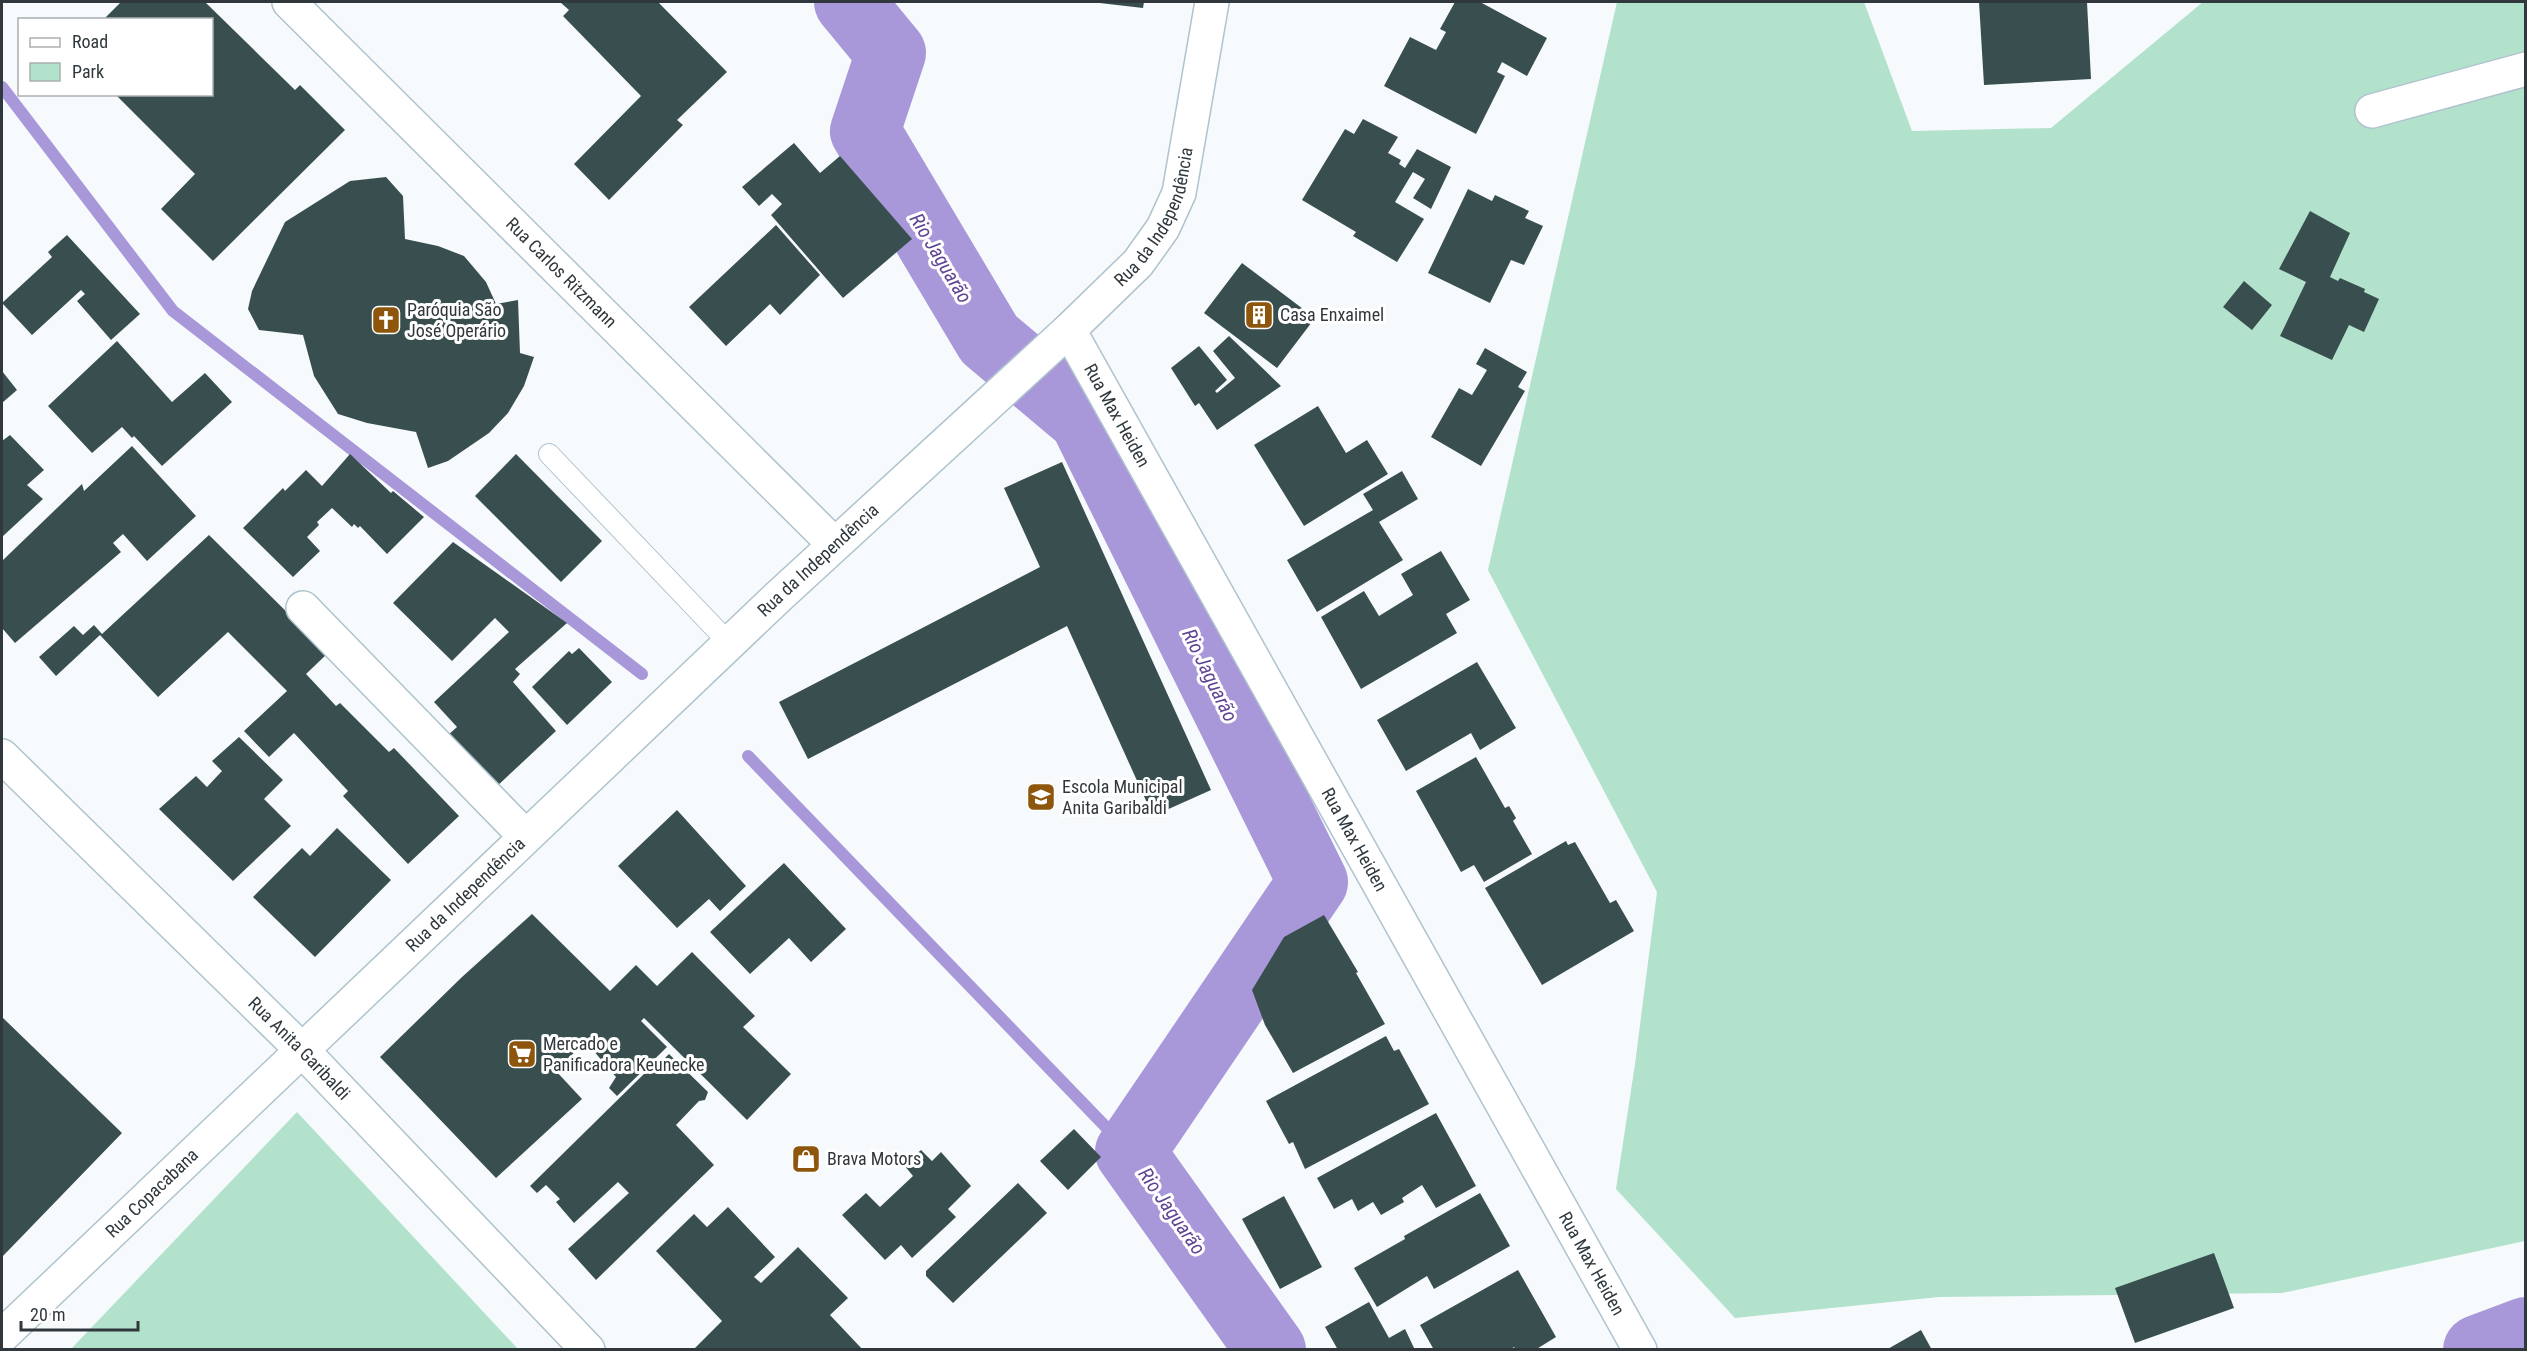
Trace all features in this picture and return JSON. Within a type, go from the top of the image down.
[{"type":"street","name":"Rua Carlos Ritzmann","points":[[289,2],[834,544]]},
{"type":"street","name":"Rua da Independência","points":[[301,1049],[834,544],[1069,330],[1138,263],[1167,219],[1179,193],[1212,2]]},
{"type":"street","points":[[2372,111],[2526,69]]},
{"type":"street","name":"Rua Max Heiden","points":[[1069,330],[1640,1350]]},
{"type":"street","points":[[303,608],[525,836]]},
{"type":"street","name":"Rua Anita Garibaldi","points":[[2,756],[301,1049],[588,1350]]},
{"type":"street","name":"Rua Copacabana","points":[[2,1336],[301,1049]]},
{"type":"lane","points":[[549,454],[729,643]]},
{"type":"green space","points":[[1617,2],[1864,2],[1912,131],[2051,128],[2203,2],[2525,2],[2525,1241],[2282,1293],[1939,1297],[1735,1318],[1616,1189],[1657,892],[1488,570]]},
{"type":"green space","points":[[297,1112],[518,1349],[71,1349]]},
{"type":"building","points":[[121,2],[205,2],[295,90],[300,85],[345,130],[213,261],[161,209],[195,174],[117,96],[213,96],[213,18],[105,18]]},
{"type":"building","points":[[560,2],[658,2],[727,72],[677,120],[683,125],[609,200],[574,164],[641,96],[563,16],[569,10]]},
{"type":"building","points":[[1091,2],[1144,2],[1143,8]]},
{"type":"building","points":[[1455,2],[1480,2],[1547,38],[1527,76],[1502,62],[1497,72],[1505,76],[1476,134],[1384,86],[1410,37],[1436,50],[1446,32],[1440,29]]},
{"type":"building","points":[[1979,2],[2087,2],[2091,79],[1984,85]]},
{"type":"building","points":[[1363,119],[1398,137],[1388,153],[1401,160],[1399,164],[1405,168],[1417,149],[1451,167],[1431,209],[1413,198],[1425,179],[1413,172],[1395,202],[1424,219],[1397,262],[1353,236],[1356,232],[1302,200],[1345,129],[1354,134]]},
{"type":"building","points":[[794,143],[820,173],[840,156],[912,239],[843,298],[771,215],[782,204],[772,194],[759,206],[742,187]]},
{"type":"building","name":"Paróquia São José Operário","points":[[386,177],[403,196],[405,239],[438,246],[464,256],[486,282],[496,304],[518,300],[520,353],[534,357],[524,386],[508,413],[489,433],[448,461],[428,468],[416,432],[367,423],[338,414],[314,376],[303,335],[259,330],[248,309],[252,291],[285,222],[350,181]]},
{"type":"building","points":[[1468,189],[1492,201],[1495,195],[1529,211],[1525,218],[1543,226],[1524,265],[1511,260],[1490,303],[1428,273]]},
{"type":"building","points":[[2310,211],[2350,233],[2330,277],[2338,281],[2340,278],[2365,289],[2364,292],[2379,299],[2364,332],[2349,325],[2332,360],[2280,336],[2306,282],[2279,269]]},
{"type":"building","points":[[776,225],[820,275],[780,315],[770,304],[726,346],[689,307]]},
{"type":"building","points":[[67,235],[140,314],[111,340],[77,301],[85,294],[81,290],[32,335],[2,303],[52,257],[48,252]]},
{"type":"building","name":"Casa Enxaimel","points":[[1242,263],[1315,318],[1277,368],[1204,313]]},
{"type":"building","points":[[2244,281],[2272,305],[2252,330],[2223,307]]},
{"type":"building","points":[[1229,336],[1281,386],[1217,430],[1199,403],[1195,406],[1171,368],[1199,346],[1227,380],[1215,391],[1217,393],[1235,378],[1213,351]]},
{"type":"building","points":[[117,341],[172,402],[205,373],[232,402],[162,466],[134,436],[132,438],[122,427],[92,453],[48,406]]},
{"type":"building","points":[[1485,348],[1527,372],[1518,387],[1525,391],[1481,466],[1431,437],[1459,388],[1472,395],[1487,370],[1476,364]]},
{"type":"building","points":[[2,371],[17,390],[2,403]]},
{"type":"building","points":[[1318,406],[1346,453],[1367,440],[1388,474],[1304,526],[1254,445]]},
{"type":"building","points":[[10,435],[44,470],[27,485],[43,499],[2,537],[2,441]]},
{"type":"building","points":[[132,446],[196,516],[147,561],[123,534],[113,543],[121,552],[15,643],[2,628],[2,561],[82,484],[84,491]]},
{"type":"building","points":[[350,454],[391,493],[393,491],[424,517],[387,554],[360,526],[358,528],[354,524],[352,527],[332,508],[317,522],[319,525],[307,537],[320,551],[293,577],[243,528],[283,488],[285,491],[306,470],[322,486]]},
{"type":"building","points":[[516,454],[602,541],[561,582],[475,496]]},
{"type":"building","points":[[1062,462],[1211,790],[1153,816],[1067,626],[808,759],[779,702],[1040,567],[1004,488]]},
{"type":"building","points":[[1402,471],[1418,499],[1379,522],[1403,560],[1317,612],[1287,560],[1373,510],[1363,494]]},
{"type":"building","points":[[209,535],[328,653],[306,674],[336,706],[340,703],[389,752],[394,748],[459,816],[408,864],[343,796],[348,791],[294,733],[269,757],[244,731],[287,691],[228,632],[158,697],[100,635],[56,676],[39,657],[74,626],[83,635],[94,625],[102,634]]},
{"type":"building","points":[[453,542],[567,623],[515,669],[520,674],[513,682],[556,731],[495,788],[447,736],[457,727],[434,702],[509,632],[495,618],[452,661],[393,603]]},
{"type":"building","points":[[1441,551],[1470,600],[1446,614],[1457,633],[1361,689],[1321,617],[1364,591],[1379,616],[1413,595],[1401,574]]},
{"type":"building","points":[[579,648],[612,682],[567,725],[532,687],[569,651],[572,654]]},
{"type":"building","points":[[1477,662],[1516,728],[1480,750],[1471,733],[1406,771],[1377,720]]},
{"type":"building","points":[[239,737],[283,780],[264,799],[291,826],[233,881],[159,809],[196,776],[207,787],[222,771],[212,761]]},
{"type":"building","points":[[1476,757],[1505,808],[1509,806],[1516,818],[1513,821],[1532,854],[1484,882],[1474,865],[1461,872],[1416,791]]},
{"type":"building","points":[[677,810],[746,886],[720,911],[709,899],[677,928],[618,866]]},
{"type":"building","points":[[337,828],[391,880],[315,957],[253,897],[302,848],[310,856]]},
{"type":"building","points":[[1566,841],[1568,845],[1575,842],[1610,903],[1616,900],[1634,931],[1542,985],[1485,888]]},
{"type":"building","points":[[784,863],[846,929],[811,962],[789,938],[750,974],[710,932]]},
{"type":"building","points":[[532,914],[610,991],[636,965],[657,986],[692,952],[755,1016],[743,1027],[791,1074],[747,1120],[644,1018],[641,1021],[667,1047],[617,1096],[609,1088],[616,1077],[586,1042],[555,1070],[582,1099],[496,1178],[380,1057],[462,977]]},
{"type":"building","points":[[1324,915],[1358,972],[1356,973],[1385,1024],[1293,1073],[1265,1025],[1252,990],[1284,937]]},
{"type":"building","points":[[2,1017],[122,1133],[2,1257]]},
{"type":"building","points":[[1386,1036],[1394,1051],[1399,1049],[1429,1104],[1305,1169],[1293,1142],[1289,1144],[1266,1101]]},
{"type":"building","points":[[669,1054],[708,1092],[705,1100],[699,1101],[676,1125],[714,1165],[596,1280],[568,1249],[629,1193],[618,1182],[574,1223],[556,1202],[560,1199],[546,1185],[537,1193],[530,1186],[648,1070],[651,1072]]},
{"type":"building","points":[[1436,1113],[1476,1186],[1436,1208],[1422,1185],[1402,1198],[1404,1202],[1381,1215],[1373,1202],[1358,1211],[1352,1199],[1334,1209],[1317,1178]]},
{"type":"building","points":[[1074,1129],[1101,1157],[1068,1190],[1040,1161]]},
{"type":"building","points":[[921,1150],[932,1161],[941,1152],[971,1186],[948,1209],[956,1217],[912,1258],[901,1245],[885,1260],[842,1215],[866,1193],[880,1207],[913,1176],[904,1165]]},
{"type":"building","points":[[1018,1183],[1047,1213],[953,1303],[926,1276],[926,1271]]},
{"type":"building","points":[[1480,1193],[1510,1246],[1434,1289],[1427,1276],[1377,1307],[1354,1268],[1405,1239],[1404,1236]]},
{"type":"building","points":[[1284,1196],[1322,1267],[1280,1289],[1242,1219]]},
{"type":"building","points":[[728,1207],[775,1257],[754,1277],[761,1283],[798,1247],[848,1298],[830,1315],[863,1350],[693,1350],[722,1321],[656,1251],[694,1214],[707,1227]]},
{"type":"building","points":[[2214,1253],[2234,1308],[2135,1343],[2115,1288]]},
{"type":"building","points":[[1518,1270],[1556,1337],[1535,1350],[1516,1350],[1514,1347],[1510,1350],[1434,1350],[1420,1325]]},
{"type":"building","points":[[1369,1302],[1389,1338],[1405,1329],[1415,1350],[1338,1350],[1325,1327]]},
{"type":"building","points":[[1921,1330],[1932,1350],[1886,1350]]},
{"type":"waterway","name":"Rio Jaguarão","points":[[849,2],[891,53],[865,131],[989,339],[1084,419],[1313,882],[1130,1152],[1271,1350]]},
{"type":"waterway","points":[[2,87],[173,311],[642,674]]},
{"type":"waterway","points":[[748,756],[1130,1152]]},
{"type":"waterway","name":"Rio Jaguarão","points":[[2478,1350],[2526,1332]]},
{"type":"place","name":"Casa Enxaimel","points":[[1259,315]]},
{"type":"place","name":"Paróquia São José Operário","points":[[386,320]]},
{"type":"place","name":"Escola Municipal Anita Garibaldi","points":[[1041,797]]},
{"type":"place","name":"Mercado e Panificadora Keunecke","points":[[522,1054]]},
{"type":"place","name":"Brava Motors","points":[[806,1159]]}]
